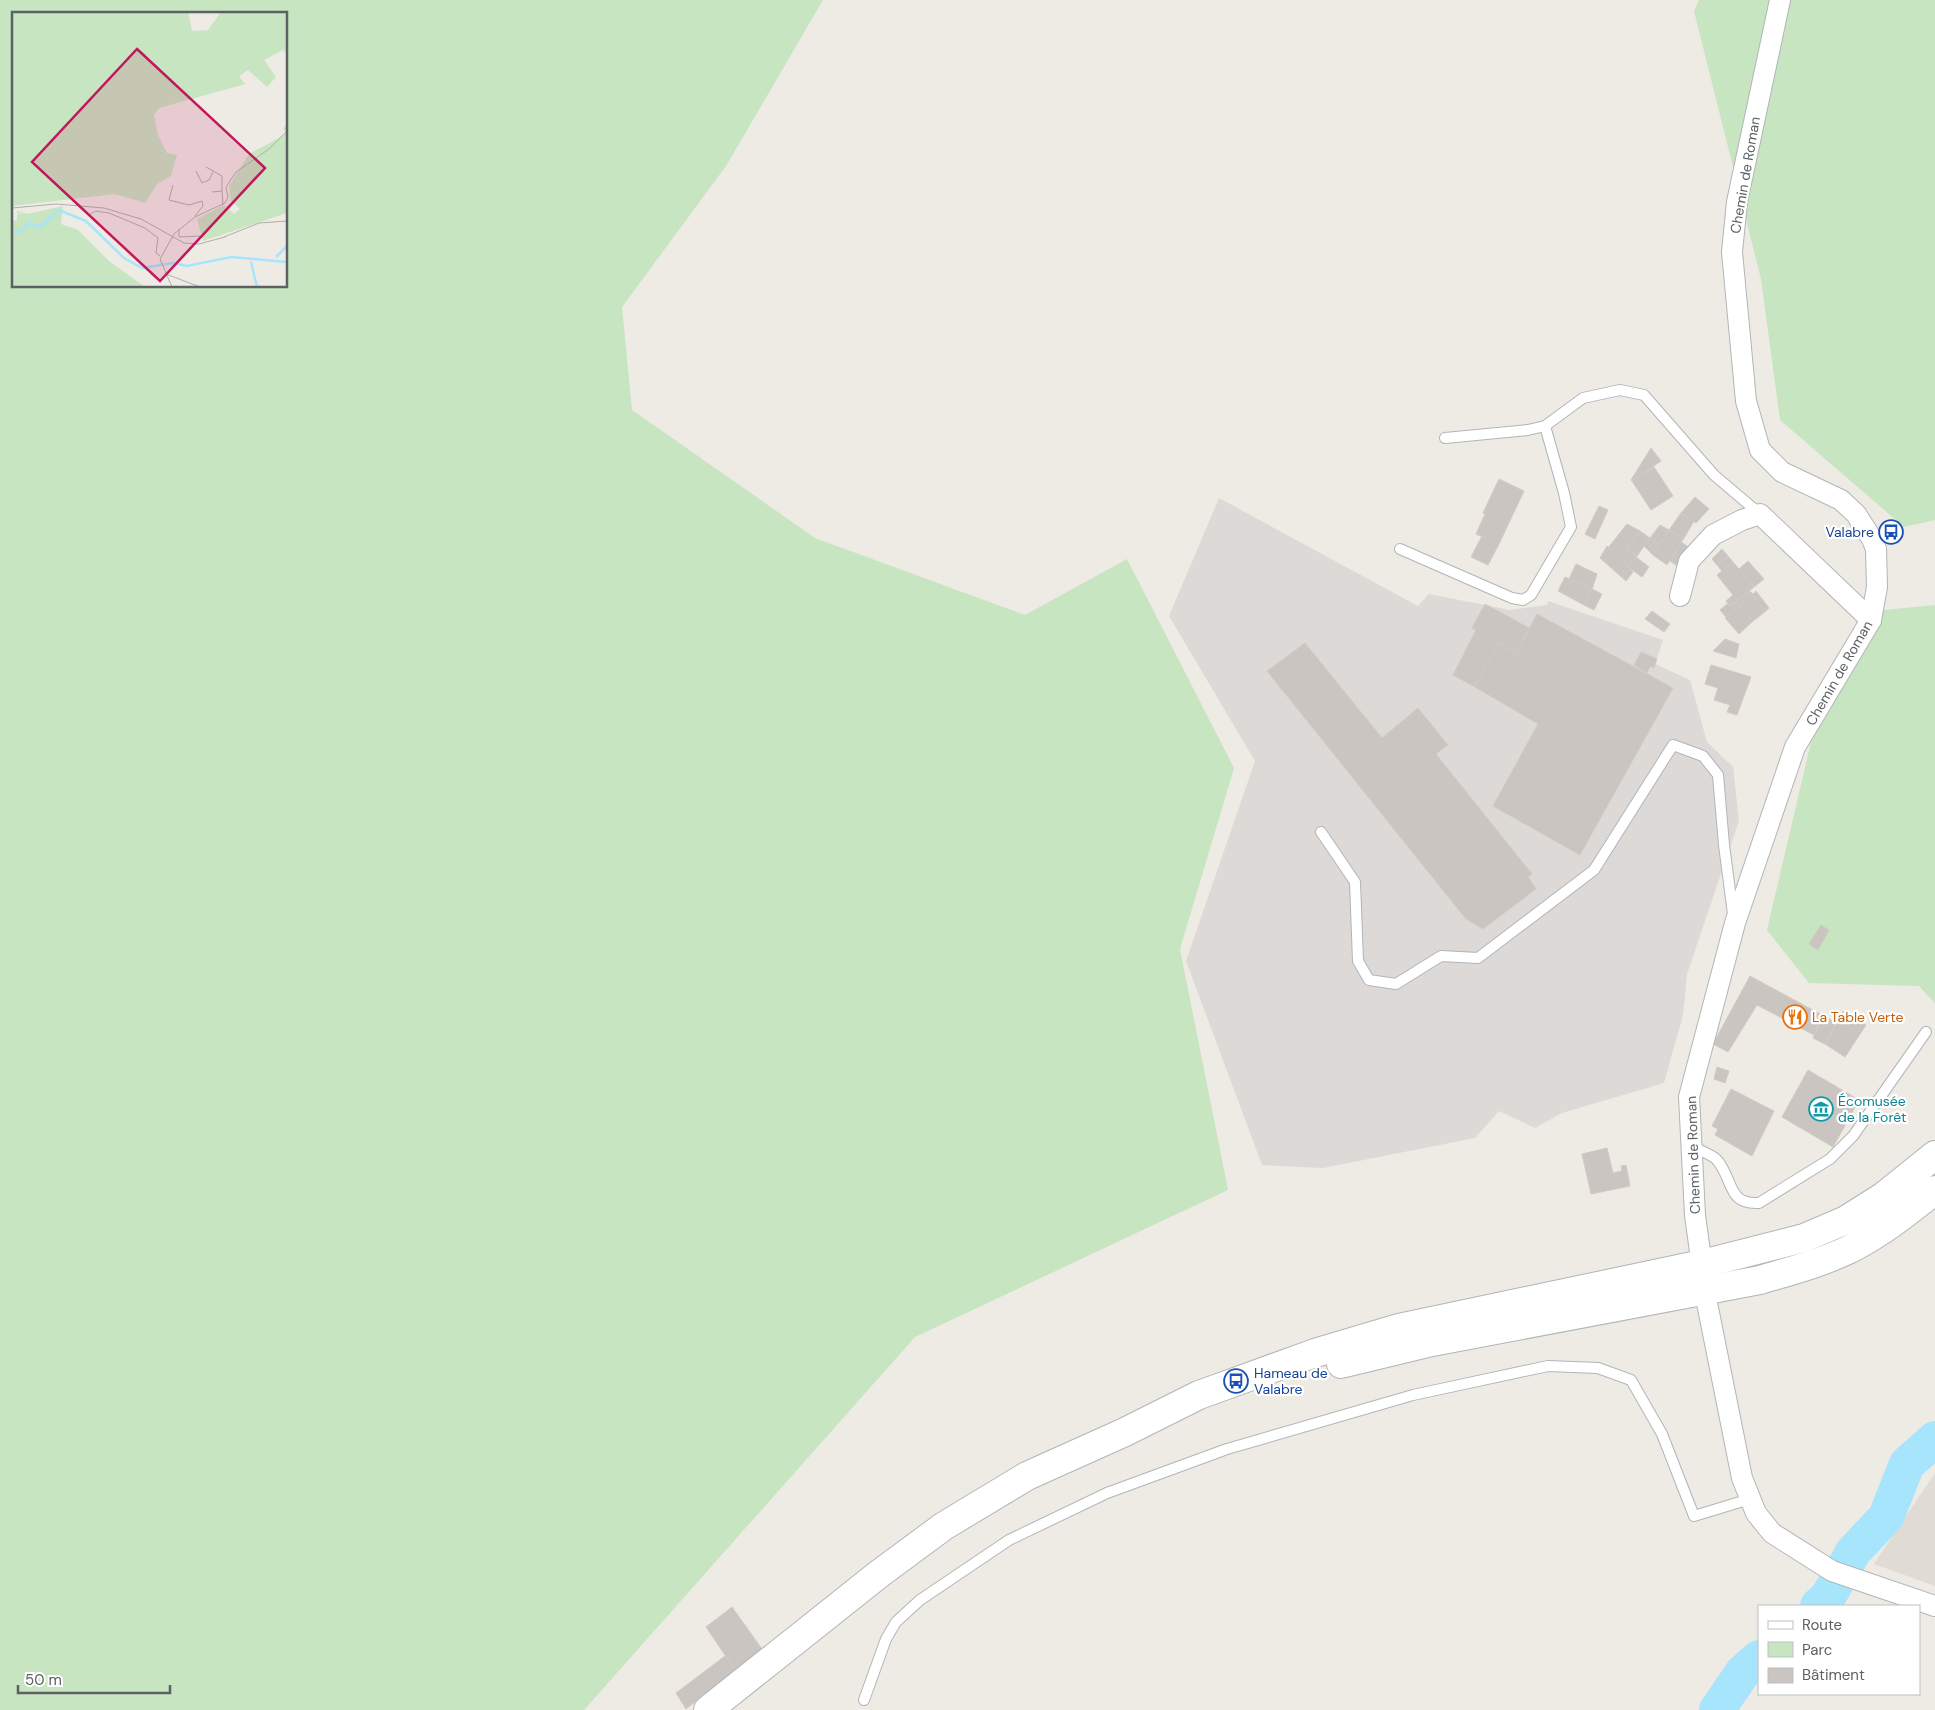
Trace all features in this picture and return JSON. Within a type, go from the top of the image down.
[{"type":"main road","points":[[1705,1286],[1804,1238],[1846,1220],[1884,1196],[1935,1155]]},
{"type":"main road","points":[[708,1710],[937,1530],[1027,1476],[1125,1432],[1199,1394],[1322,1351],[1400,1328],[1760,1280],[1804,1267],[1850,1248],[1896,1221],[1935,1190]]},
{"type":"street","name":"Chemin de Roman","points":[[1780,0],[1737,202],[1732,252],[1746,401],[1760,450],[1782,472],[1841,500],[1856,514],[1872,538],[1876,549],[1877,587],[1871,620],[1795,747],[1735,923],[1689,1097],[1695,1215],[1705,1286],[1742,1478],[1756,1513],[1772,1534],[1832,1570],[1935,1606]]},
{"type":"street","points":[[1680,596],[1689,561],[1712,536],[1742,520],[1760,514],[1871,620]]},
{"type":"lane","points":[[1446,438],[1528,430],[1546,426],[1583,398],[1620,390],[1644,395],[1714,475],[1760,514]]},
{"type":"lane","points":[[1400,549],[1512,598],[1523,600],[1531,596],[1571,527],[1546,426]]},
{"type":"lane","points":[[1321,832],[1354,882],[1358,961],[1369,980],[1396,984],[1440,956],[1478,958],[1594,870],[1673,745],[1703,756],[1718,775],[1724,845],[1735,923]]},
{"type":"lane","points":[[1691,1146],[1715,1159],[1736,1197],[1748,1204],[1760,1203],[1830,1159],[1853,1136],[1926,1032]]},
{"type":"lane","points":[[864,1700],[886,1639],[896,1622],[920,1600],[1009,1540],[1106,1493],[1227,1449],[1413,1395],[1548,1366],[1598,1368],[1631,1380],[1662,1434],[1694,1516],[1750,1499]]},
{"type":"shaded area","points":[[1219,498],[1418,606],[1429,594],[1510,610],[1547,605],[1548,601],[1663,640],[1655,664],[1690,680],[1707,742],[1733,767],[1739,821],[1687,974],[1683,1015],[1664,1083],[1562,1113],[1535,1128],[1499,1111],[1475,1138],[1323,1168],[1262,1165],[1186,961],[1255,761],[1169,616]]},
{"type":"shaded area","points":[[1935,1473],[1935,1586],[1874,1564]]},
{"type":"green space","points":[[0,0],[823,0],[726,166],[622,307],[632,410],[815,538],[1025,615],[1127,559],[1234,768],[1180,949],[1228,1190],[915,1337],[584,1710],[0,1710]]},
{"type":"green space","points":[[1699,0],[1935,0],[1935,520],[1904,527],[1780,420],[1761,279],[1694,11]]},
{"type":"green space","points":[[1935,605],[1935,1003],[1919,986],[1809,983],[1767,930],[1811,742],[1884,610]]},
{"type":"building","points":[[1651,448],[1661,461],[1632,481],[1631,480]]},
{"type":"building","points":[[1654,467],[1673,496],[1651,510],[1632,481]]},
{"type":"building","points":[[1499,479],[1524,491],[1499,544],[1476,534],[1485,514],[1483,513]]},
{"type":"building","points":[[1695,497],[1709,509],[1696,523],[1681,513]]},
{"type":"building","points":[[1599,506],[1608,510],[1595,539],[1585,534]]},
{"type":"building","points":[[1681,513],[1694,521],[1684,538],[1669,530]]},
{"type":"building","points":[[1627,524],[1640,531],[1627,548],[1637,556],[1628,567],[1608,548]]},
{"type":"building","points":[[1660,525],[1669,530],[1660,545],[1650,538]]},
{"type":"building","points":[[1669,530],[1684,538],[1667,565],[1653,555]]},
{"type":"building","points":[[1640,531],[1650,538],[1637,556],[1627,548]]},
{"type":"building","points":[[1482,536],[1499,544],[1488,565],[1471,557]]},
{"type":"building","points":[[1650,538],[1660,545],[1653,555],[1644,546]]},
{"type":"building","points":[[1681,542],[1690,548],[1679,567],[1670,561]]},
{"type":"building","points":[[1607,546],[1633,572],[1626,581],[1600,558]]},
{"type":"building","points":[[1722,549],[1728,556],[1717,565],[1712,559]]},
{"type":"building","points":[[1728,556],[1733,562],[1722,571],[1717,565]]},
{"type":"building","points":[[1636,557],[1649,567],[1642,577],[1628,567]]},
{"type":"building","points":[[1748,561],[1764,579],[1754,587],[1739,569]]},
{"type":"building","points":[[1733,562],[1754,587],[1730,606],[1726,601],[1733,595],[1717,575]]},
{"type":"building","points":[[1576,564],[1597,574],[1592,589],[1569,579]]},
{"type":"building","points":[[1565,577],[1592,589],[1584,605],[1558,591]]},
{"type":"building","points":[[1592,589],[1602,594],[1594,610],[1584,605]]},
{"type":"building","points":[[1750,591],[1753,594],[1726,617],[1720,610],[1727,604],[1730,606]]},
{"type":"building","points":[[1756,591],[1769,608],[1766,611],[1752,595]]},
{"type":"building","points":[[1752,595],[1766,611],[1753,621],[1739,605]]},
{"type":"building","points":[[1485,604],[1529,628],[1516,653],[1498,643],[1475,687],[1453,675],[1476,630],[1472,628]]},
{"type":"building","points":[[1739,605],[1753,621],[1739,634],[1725,618]]},
{"type":"building","points":[[1652,611],[1670,624],[1664,632],[1645,619]]},
{"type":"building","points":[[1537,614],[1673,688],[1580,855],[1493,806],[1538,724],[1475,687],[1498,643],[1516,653]]},
{"type":"building","points":[[1725,639],[1739,644],[1736,658],[1713,651]]},
{"type":"building","points":[[1305,643],[1382,738],[1418,708],[1448,745],[1436,754],[1532,874],[1528,877],[1536,889],[1483,929],[1466,919],[1267,671]]},
{"type":"building","points":[[1641,652],[1657,659],[1654,668],[1650,666],[1647,673],[1634,665]]},
{"type":"building","points":[[1711,665],[1751,677],[1737,715],[1727,712],[1730,705],[1714,700],[1718,688],[1705,684]]},
{"type":"building","points":[[1821,925],[1829,930],[1818,950],[1809,944]]},
{"type":"building","points":[[1750,976],[1824,1016],[1814,1035],[1757,1005],[1728,1052],[1713,1044]]},
{"type":"building","points":[[1843,1011],[1866,1025],[1845,1057],[1825,1044]]},
{"type":"building","points":[[1824,1016],[1836,1023],[1825,1044],[1813,1038]]},
{"type":"building","points":[[1717,1067],[1729,1071],[1725,1083],[1714,1079]]},
{"type":"building","name":"Écomusée de la Forêt","points":[[1808,1070],[1859,1100],[1833,1147],[1782,1117]]},
{"type":"building","points":[[1731,1089],[1774,1111],[1752,1156],[1715,1135],[1718,1129],[1712,1126]]},
{"type":"building","points":[[1607,1148],[1613,1173],[1622,1171],[1621,1166],[1626,1165],[1630,1186],[1591,1194],[1582,1154]]},
{"type":"building","points":[[732,1607],[762,1649],[735,1670],[706,1627]]},
{"type":"building","points":[[725,1656],[735,1670],[686,1709],[676,1693]]},
{"type":"waterway","points":[[1819,1605],[1828,1597],[1853,1552],[1886,1517],[1907,1464],[1935,1439]]},
{"type":"waterway","points":[[1717,1710],[1743,1672],[1758,1659]]},
{"type":"place","name":"Valabre","points":[[1891,532]]},
{"type":"place","name":"La Table Verte","points":[[1795,1017]]},
{"type":"place","name":"Écomusée de la Forêt","points":[[1821,1109]]},
{"type":"place","name":"Hameau de Valabre","points":[[1236,1381]]}]
